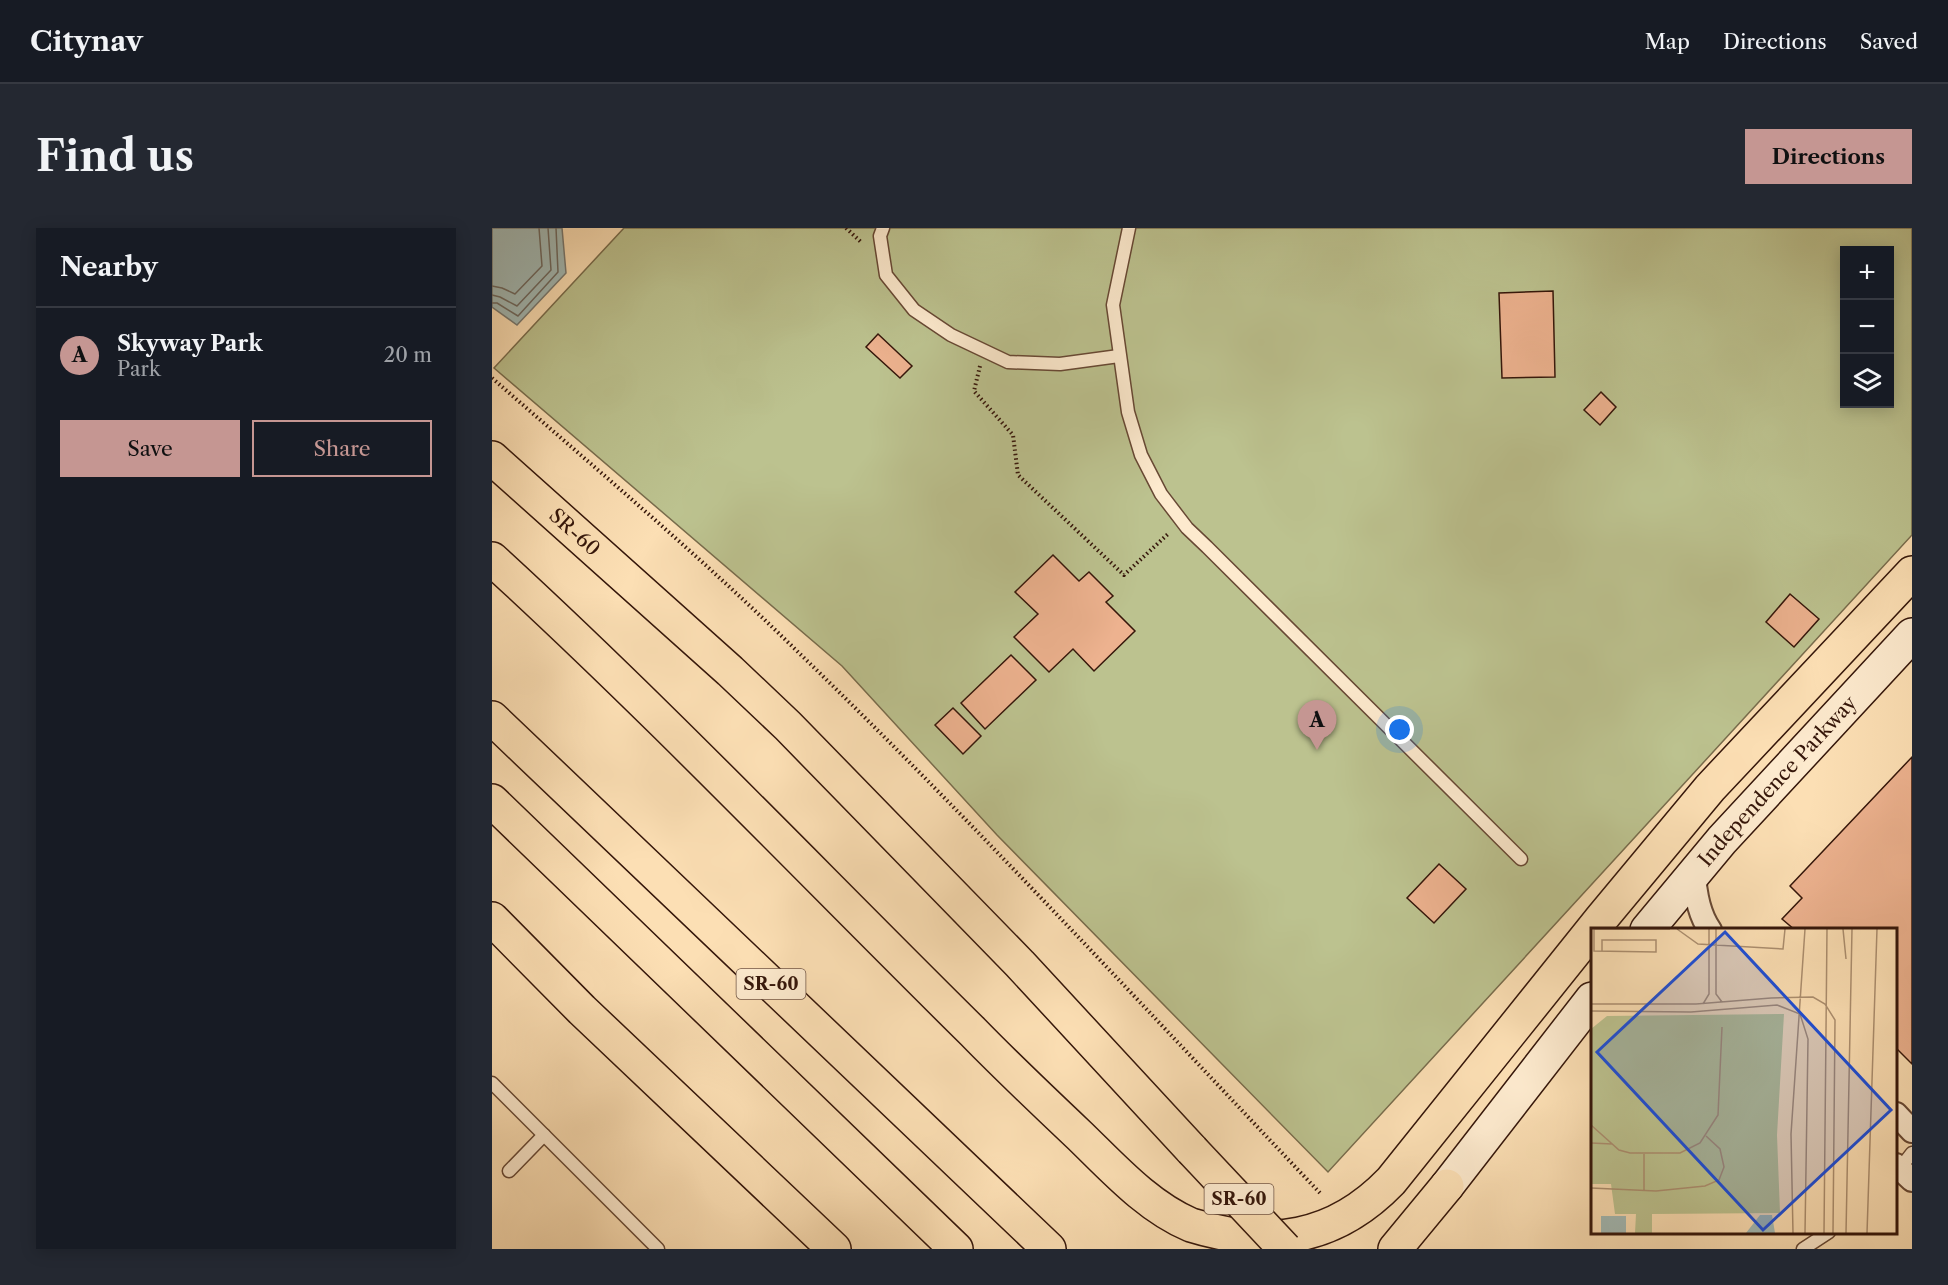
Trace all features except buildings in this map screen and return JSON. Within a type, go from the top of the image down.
[{"type":"highway","name":"SR-60","points":[[492,458],[788,726],[1020,964],[1285,1249]]},
{"type":"highway","points":[[492,559],[652,710],[974,1034],[1132,1185],[1156,1205],[1191,1225],[1229,1237],[1265,1242],[1293,1240],[1322,1231],[1351,1216],[1385,1188],[1591,930]]},
{"type":"highway","points":[[1593,928],[1710,788],[1912,573]]},
{"type":"highway","name":"SR-60","points":[[492,718],[1049,1249]]},
{"type":"highway","points":[[492,801],[956,1249]]},
{"type":"highway","points":[[492,919],[582,1010],[834,1249]]},
{"type":"highway","points":[[1395,1249],[1447,1186]]},
{"type":"main road","name":"Independence Parkway","points":[[1649,928],[1694,872],[1912,635]]},
{"type":"main road","points":[[1447,1186],[1591,1002]]},
{"type":"street","points":[[1694,872],[1697,898],[1709,928]]},
{"type":"street","points":[[1897,1115],[1912,1131]]},
{"type":"lane","points":[[883,228],[880,236],[886,275],[914,310],[951,335],[1008,362],[1060,364],[1119,357]]},
{"type":"lane","points":[[1129,228],[1113,305],[1119,357],[1128,412],[1142,455],[1161,494],[1182,521],[1521,859]]},
{"type":"lane","points":[[492,1083],[658,1249]]},
{"type":"lane","points":[[509,1171],[544,1135]]},
{"type":"lane","points":[[1803,1249],[1827,1234]]},
{"type":"path","points":[[984,351],[974,391],[1013,435],[1018,475],[1124,575],[1182,521]]},
{"type":"path","points":[[492,378],[702,561],[797,651],[961,816],[1321,1194]]},
{"type":"green space","points":[[624,228],[1912,228],[1912,535],[1328,1172],[997,835],[842,666],[494,368]]},
{"type":"water","points":[[492,228],[562,228],[566,273],[517,325],[492,307]]},
{"type":"place","name":"Skyway Park","points":[[1317,750]]}]
